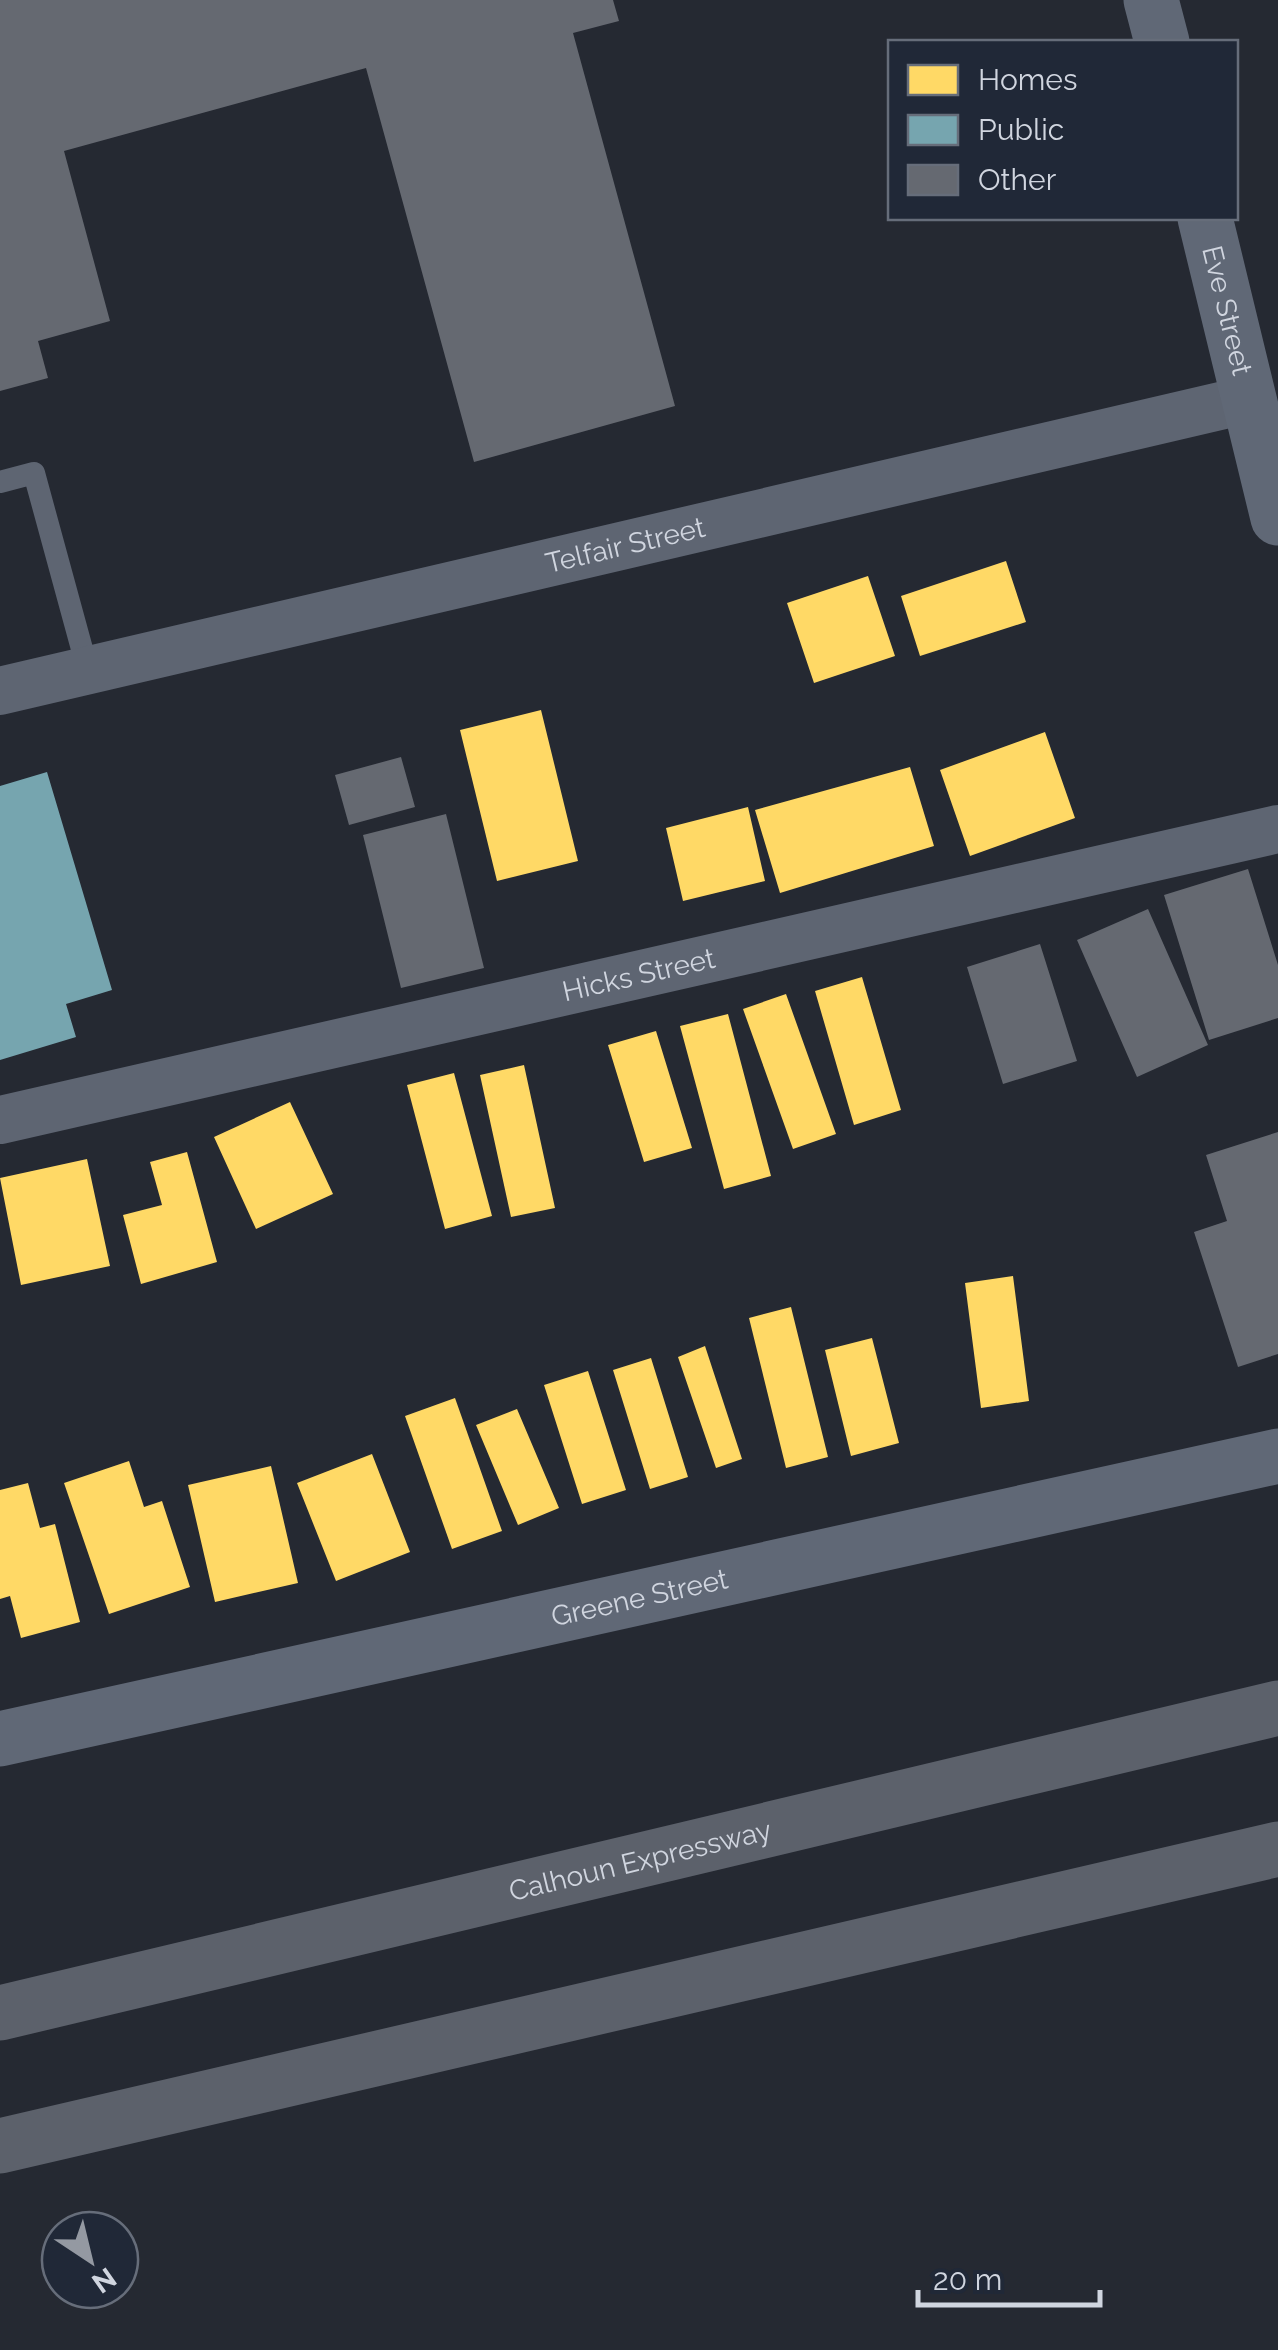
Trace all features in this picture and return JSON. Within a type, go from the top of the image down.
[{"type":"highway","name":"Calhoun Expressway","points":[[0,2013],[1255,1714]]},
{"type":"highway","points":[[0,2146],[1276,1849]]},
{"type":"street","points":[[1151,0],[1161,40]]},
{"type":"street","name":"Eve Street","points":[[1205,220],[1278,518]]},
{"type":"street","name":"Telfair Street","points":[[0,691],[1250,399]]},
{"type":"street","name":"Hicks Street","points":[[0,1120],[1278,830]]},
{"type":"street","name":"Greene Street","points":[[0,1738],[1278,1456]]},
{"type":"lane","points":[[0,482],[34,473],[88,670]]},
{"type":"building: Homes","points":[[1006,561],[1026,622],[920,656],[901,596]]},
{"type":"building: Homes","points":[[868,576],[895,656],[814,683],[787,603]]},
{"type":"building: Homes","points":[[541,710],[578,861],[497,881],[460,730]]},
{"type":"building: Homes","points":[[1045,732],[1075,818],[970,856],[940,770]]},
{"type":"building: Homes","points":[[910,767],[934,846],[780,893],[755,810]]},
{"type":"building: Homes","points":[[748,807],[765,881],[683,901],[666,828]]},
{"type":"building: Homes","points":[[862,977],[901,1110],[854,1125],[815,991]]},
{"type":"building: Homes","points":[[786,994],[836,1134],[793,1149],[743,1009]]},
{"type":"building: Homes","points":[[728,1014],[771,1176],[724,1189],[680,1026]]},
{"type":"building: Homes","points":[[656,1031],[692,1148],[644,1162],[608,1045]]},
{"type":"building: Homes","points":[[524,1065],[555,1208],[511,1217],[480,1075]]},
{"type":"building: Homes","points":[[454,1073],[492,1216],[445,1229],[407,1085]]},
{"type":"building: Homes","points":[[290,1102],[333,1194],[256,1229],[214,1137]]},
{"type":"building: Homes","points":[[187,1152],[217,1262],[141,1284],[123,1215],[162,1205],[150,1162]]},
{"type":"building: Homes","points":[[87,1159],[110,1266],[21,1285],[0,1178]]},
{"type":"building: Homes","points":[[1013,1276],[1029,1401],[981,1408],[965,1283]]},
{"type":"building: Homes","points":[[791,1307],[828,1457],[786,1468],[749,1318]]},
{"type":"building: Homes","points":[[872,1338],[899,1443],[851,1456],[825,1350]]},
{"type":"building: Homes","points":[[705,1346],[742,1459],[716,1468],[678,1357]]},
{"type":"building: Homes","points":[[651,1358],[688,1477],[650,1489],[613,1370]]},
{"type":"building: Homes","points":[[588,1371],[626,1490],[582,1504],[544,1385]]},
{"type":"building: Homes","points":[[455,1398],[502,1531],[452,1549],[405,1416]]},
{"type":"building: Homes","points":[[517,1409],[559,1508],[518,1525],[476,1425]]},
{"type":"building: Homes","points":[[372,1454],[410,1552],[336,1581],[297,1483]]},
{"type":"building: Homes","points":[[129,1461],[144,1507],[162,1501],[190,1587],[109,1614],[64,1483]]},
{"type":"building: Homes","points":[[271,1466],[298,1583],[215,1602],[188,1485]]},
{"type":"building: Homes","points":[[28,1483],[40,1528],[55,1524],[80,1622],[21,1638],[10,1596],[0,1599],[0,1490]]},
{"type":"building: Public","points":[[47,772],[112,990],[66,1004],[76,1037],[0,1060],[0,786]]},
{"type":"building: Other","points":[[0,0],[613,0],[619,21],[573,33],[675,406],[474,462],[366,68],[64,151],[110,321],[38,341],[48,378],[0,391]]},
{"type":"building: Other","points":[[401,757],[415,807],[349,825],[335,775]]},
{"type":"building: Other","points":[[446,814],[484,968],[401,988],[363,835]]},
{"type":"building: Other","points":[[1248,869],[1278,965],[1278,1018],[1209,1040],[1164,895]]},
{"type":"building: Other","points":[[1148,909],[1208,1045],[1137,1077],[1077,940]]},
{"type":"building: Other","points":[[1040,944],[1077,1061],[1003,1084],[967,967]]},
{"type":"building: Other","points":[[1278,1132],[1278,1354],[1238,1367],[1194,1232],[1227,1221],[1206,1155]]}]
